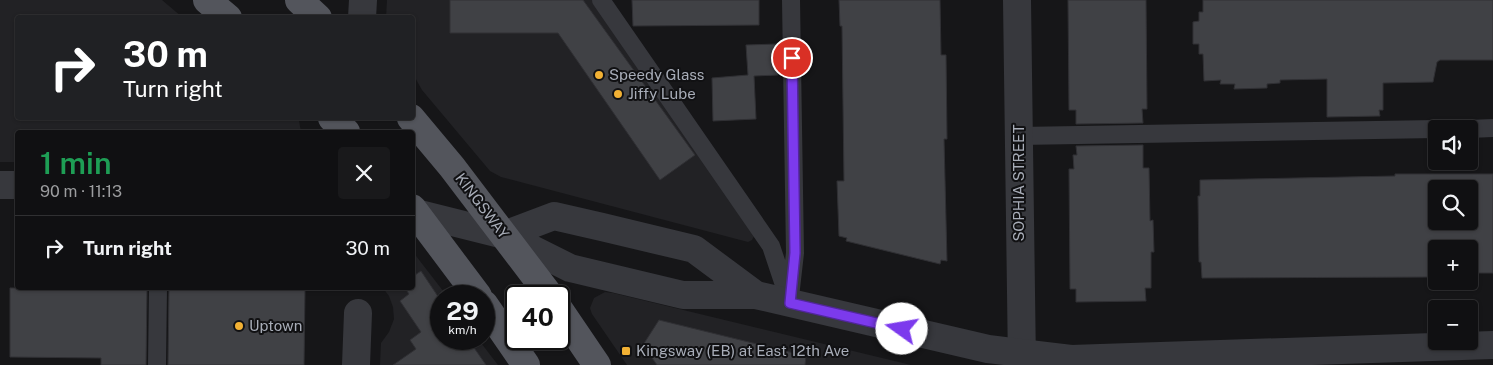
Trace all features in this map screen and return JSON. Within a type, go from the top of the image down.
[{"type":"main road","points":[[207,0],[224,15]]},
{"type":"main road","points":[[299,0],[315,15]]},
{"type":"main road","points":[[334,120],[344,130]]},
{"type":"main road","name":"KINGSWAY","points":[[412,120],[452,167],[542,285]]},
{"type":"main road","points":[[415,212],[470,285]]},
{"type":"main road","points":[[495,320],[526,365]]},
{"type":"main road","points":[[570,325],[597,365]]},
{"type":"street","points":[[362,0],[362,15]]},
{"type":"street","name":"SOPHIA STREET","points":[[1018,0],[1022,359]]},
{"type":"street","points":[[0,185],[15,185]]},
{"type":"street","points":[[415,211],[504,235],[570,268],[683,295],[756,294],[988,349],[1022,359],[1158,357],[1493,346]]},
{"type":"street","points":[[504,235],[554,216],[602,227],[694,249],[756,294]]},
{"type":"street","points":[[356,365],[358,313]]},
{"type":"lane","points":[[601,0],[771,246],[790,303]]},
{"type":"lane","points":[[790,303],[795,253],[791,0]]},
{"type":"lane","points":[[1478,129],[1493,128]]},
{"type":"lane","points":[[1019,136],[1428,129]]},
{"type":"lane","points":[[157,365],[158,290]]},
{"type":"shaded area","points":[[0,0],[162,0],[180,15],[15,15],[15,120],[298,120],[301,130],[15,130],[15,162],[0,162]]},
{"type":"shaded area","points":[[387,0],[595,0],[754,236],[752,240],[748,242],[501,177],[490,171],[422,90],[415,78],[415,15],[386,15]]},
{"type":"shaded area","points":[[415,255],[438,285],[430,285],[430,350],[486,350],[498,365],[380,365],[381,343],[389,332],[394,319],[393,307],[384,290],[415,290]]},
{"type":"shaded area","points":[[605,292],[911,365],[627,365],[592,314],[590,308],[594,298]]},
{"type":"building","points":[[450,0],[583,0],[695,155],[660,180],[558,33],[450,33]]},
{"type":"building","points":[[632,0],[759,0],[759,25],[633,26]]},
{"type":"building","points":[[839,0],[940,0],[941,55],[946,55],[947,139],[944,139],[947,261],[941,260],[940,264],[846,241],[847,238],[839,236],[837,181],[844,181],[842,26],[840,26]]},
{"type":"building","points":[[1068,0],[1146,0],[1147,109],[1142,109],[1143,123],[1076,124],[1076,110],[1069,110]]},
{"type":"building","points":[[1203,0],[1493,0],[1493,60],[1440,60],[1437,62],[1433,82],[1383,83],[1383,110],[1379,110],[1380,116],[1327,117],[1327,79],[1280,80],[1280,83],[1267,84],[1267,88],[1234,89],[1235,84],[1220,84],[1221,80],[1204,81],[1203,54],[1199,54],[1199,44],[1193,44],[1193,22],[1199,21],[1199,12],[1203,12]]},
{"type":"building","points":[[777,44],[778,75],[754,76],[756,119],[713,121],[712,78],[748,75],[746,45]]},
{"type":"building","points":[[1143,145],[1143,168],[1149,168],[1150,221],[1153,220],[1154,252],[1151,252],[1151,288],[1145,288],[1146,301],[1076,302],[1076,289],[1070,289],[1069,169],[1074,169],[1073,155],[1077,155],[1076,146]]},
{"type":"building","points":[[1395,174],[1493,174],[1493,273],[1478,273],[1478,240],[1428,240],[1428,277],[1202,278],[1201,262],[1199,262],[1198,196],[1200,196],[1200,180],[1395,176]]},
{"type":"building","points":[[421,271],[430,285],[430,350],[476,350],[486,365],[393,365],[416,349],[410,340],[421,332],[400,301],[409,294],[406,290],[415,290],[415,275]]},
{"type":"building","points":[[10,288],[15,288],[15,290],[147,290],[146,365],[101,365],[101,358],[10,357]]},
{"type":"building","name":"Uptown","points":[[169,290],[305,290],[304,365],[168,365]]},
{"type":"building","points":[[659,320],[806,356],[805,365],[657,365],[643,345]]},
{"type":"place","name":"Speedy Glass","points":[[599,75]]},
{"type":"place","name":"Jiffy Lube","points":[[618,94]]},
{"type":"place","name":"Uptown","points":[[239,326]]},
{"type":"place","name":"Kingsway (EB) at East 12th Ave","points":[[626,351]]},
{"type":"route","points":[[792,58],[795,253],[790,303],[902,329]]}]
